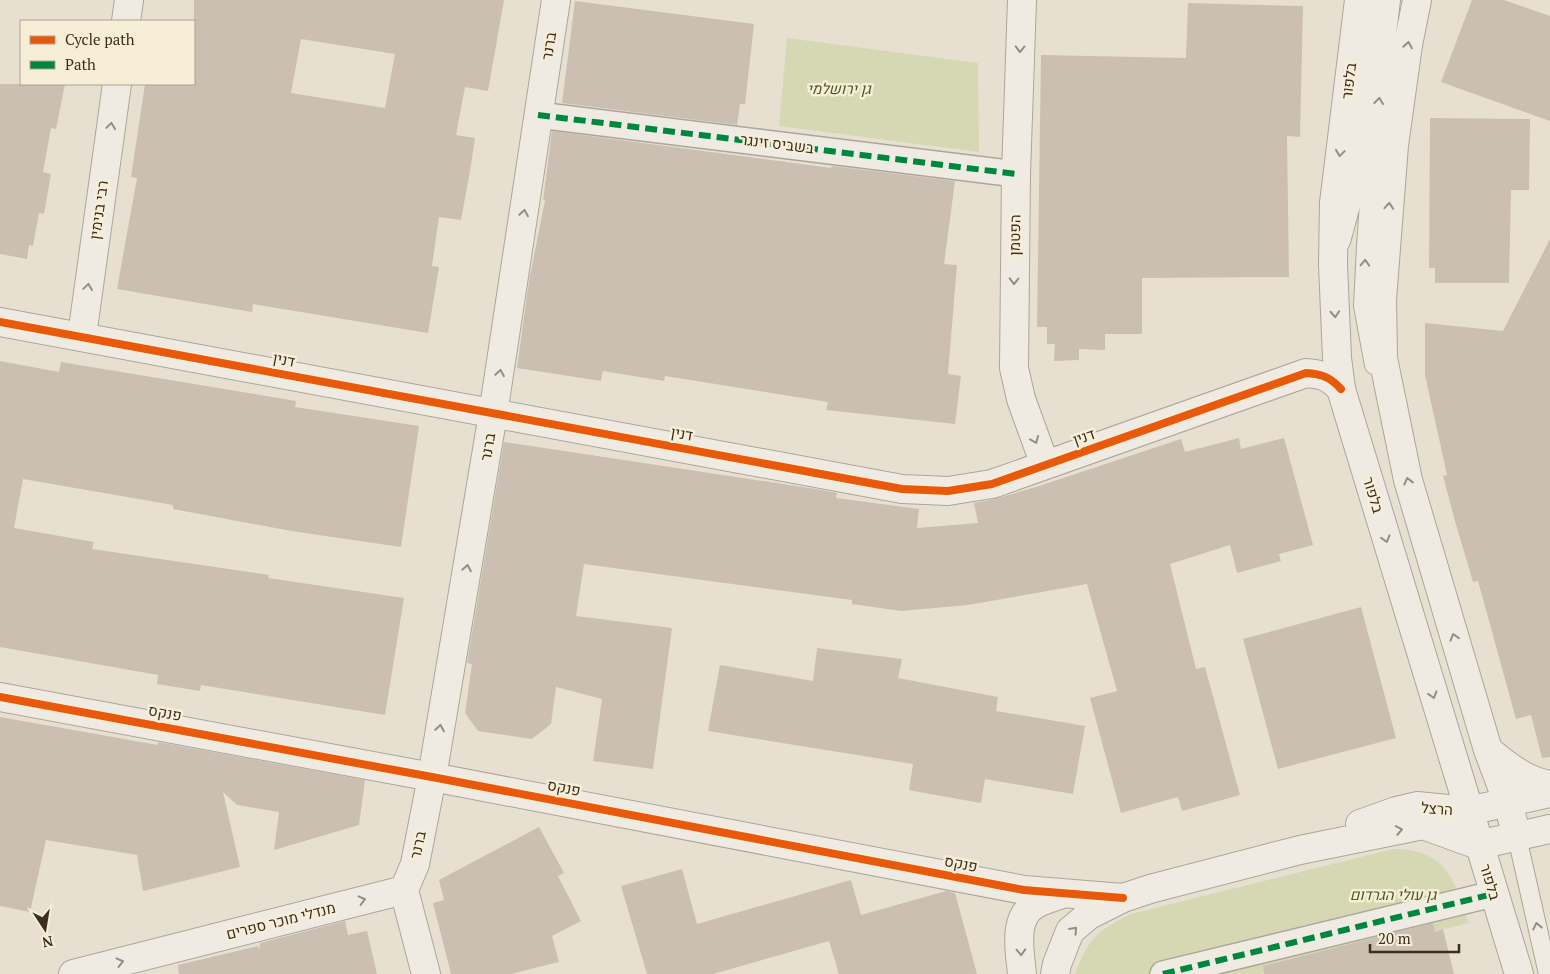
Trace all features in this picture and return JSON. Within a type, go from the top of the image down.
[{"type":"street","points":[[126,20],[129,0]]},
{"type":"street","name":"ברנר","points":[[404,890],[415,864],[432,776],[493,414],[556,0]]},
{"type":"street","name":"הפטמן","points":[[1022,0],[1016,174],[1014,368],[1021,399],[1045,465]]},
{"type":"street","name":"בלפור","points":[[1359,0],[1336,181],[1333,265],[1341,389],[1478,845],[1519,974]]},
{"type":"street","points":[[1417,0],[1408,45],[1394,146],[1382,300],[1383,358],[1408,480],[1488,750],[1508,803],[1517,837]]},
{"type":"street","name":"רבי בנימין","points":[[82,336],[117,85]]},
{"type":"street","name":"בשביס זינגר","points":[[538,114],[1016,174]]},
{"type":"street","name":"דנין","points":[[0,322],[902,489],[948,491],[992,484],[1306,373],[1319,374],[1332,379],[1341,389]]},
{"type":"street","name":"פנקס","points":[[0,697],[432,776],[1024,890],[1123,898]]},
{"type":"street","points":[[1488,750],[1518,773],[1534,782],[1550,785]]},
{"type":"street","name":"הרצל","points":[[1300,850],[1365,823],[1417,806],[1468,811],[1550,793]]},
{"type":"street","name":"הרצל","points":[[1123,898],[1300,850],[1423,825],[1478,845]]},
{"type":"street","points":[[1478,845],[1550,828]]},
{"type":"street","points":[[404,890],[426,974]]},
{"type":"street","name":"מנדלי מוכר ספרים","points":[[73,974],[404,890]]},
{"type":"street","points":[[1022,974],[1020,925],[1025,914],[1035,905],[1064,894]]},
{"type":"street","points":[[1164,974],[1493,894]]},
{"type":"street","points":[[1055,974],[1070,931],[1089,915],[1123,898]]},
{"type":"lane","points":[[1333,265],[1354,194],[1374,17],[1381,0]]},
{"type":"lane","points":[[1391,0],[1371,174],[1363,306],[1376,377],[1394,411]]},
{"type":"lane","points":[[1517,837],[1548,974]]},
{"type":"green space","name":"גן ירושלמי","points":[[787,38],[978,63],[979,152],[779,126]]},
{"type":"green space","name":"גן עולי הגרדום","points":[[1393,849],[1411,850],[1425,854],[1436,861],[1452,880],[1469,923],[1259,974],[1075,974],[1085,952],[1096,937],[1110,925],[1131,914]]},
{"type":"building","points":[[194,0],[504,0],[488,91],[465,87],[456,135],[475,138],[461,220],[439,217],[432,266],[439,267],[428,333],[253,304],[252,312],[117,289],[137,178],[131,177],[145,85],[195,85]],"holes":[[[301,39],[395,54],[385,108],[291,93]]]},
{"type":"building","points":[[1472,0],[1504,0],[1550,16],[1550,121],[1441,82]]},
{"type":"building","points":[[575,1],[754,24],[745,104],[740,104],[737,125],[562,103]]},
{"type":"building","points":[[1188,3],[1303,6],[1300,137],[1287,136],[1289,277],[1142,278],[1142,334],[1105,334],[1105,350],[1079,349],[1079,360],[1054,361],[1055,344],[1047,344],[1047,327],[1037,327],[1041,55],[1186,58]]},
{"type":"building","points":[[0,84],[65,85],[56,129],[51,128],[43,172],[51,174],[44,214],[39,213],[33,246],[29,245],[27,259],[0,254]]},
{"type":"building","points":[[1430,118],[1530,119],[1529,190],[1511,190],[1509,283],[1435,283],[1435,268],[1429,268]]},
{"type":"building","points":[[552,131],[831,168],[832,166],[955,181],[944,264],[957,265],[948,374],[961,376],[955,424],[826,410],[828,402],[665,376],[664,381],[603,371],[601,381],[517,368],[529,281],[545,200],[543,200]]},
{"type":"building","points":[[1550,239],[1550,757],[1542,758],[1531,715],[1516,719],[1478,581],[1473,582],[1455,521],[1443,476],[1447,475],[1425,375],[1425,323],[1503,331]]},
{"type":"building","points":[[0,361],[59,372],[61,362],[296,401],[295,407],[419,426],[401,547],[291,531],[173,509],[173,505],[23,479],[14,528],[94,542],[92,549],[269,575],[268,578],[404,598],[385,715],[201,685],[200,691],[157,684],[158,675],[0,647]]},
{"type":"building","points":[[1239,438],[1241,449],[1284,438],[1313,545],[1279,554],[1281,561],[1237,573],[1230,545],[1170,564],[1196,669],[1205,667],[1240,795],[1182,811],[1178,797],[1121,813],[1090,698],[1117,691],[1087,584],[968,605],[901,611],[852,604],[852,600],[584,564],[576,616],[672,628],[653,769],[593,761],[602,699],[556,687],[551,724],[532,739],[478,731],[465,713],[472,664],[467,663],[504,442],[816,489],[837,493],[836,498],[919,509],[917,528],[978,523],[974,503],[1036,487],[1181,439],[1185,452]]},
{"type":"building","points":[[1361,607],[1396,738],[1278,769],[1243,639]]},
{"type":"building","points":[[817,648],[902,659],[898,678],[998,697],[996,711],[1085,726],[1073,794],[985,779],[981,803],[909,790],[913,764],[708,731],[720,665],[813,681]]},
{"type":"building","points":[[0,717],[158,745],[158,742],[365,780],[359,825],[274,850],[279,812],[237,805],[223,792],[240,867],[143,891],[137,855],[46,840],[30,912],[0,906]]},
{"type":"building","points":[[539,827],[564,873],[558,876],[581,921],[552,936],[559,962],[511,974],[451,974],[433,903],[444,900],[439,880]]},
{"type":"building","points":[[682,869],[697,924],[851,880],[861,915],[946,891],[955,893],[977,974],[839,974],[829,941],[713,974],[647,974],[621,886]]},
{"type":"building","points":[[345,921],[348,935],[367,931],[377,974],[179,974],[178,965],[258,946],[259,951],[260,943]]},
{"type":"building","points":[[1433,923],[1435,932],[1443,929],[1454,974],[1264,974],[1263,966]]},
{"type":"marked path","points":[[538,115],[1016,174]]},
{"type":"marked path","points":[[1163,974],[1493,894]]},
{"type":"cycle path","points":[[0,322],[902,489],[948,491],[992,484],[1306,373],[1325,377],[1341,389]]},
{"type":"cycle path","points":[[0,697],[1024,890],[1123,898]]}]
